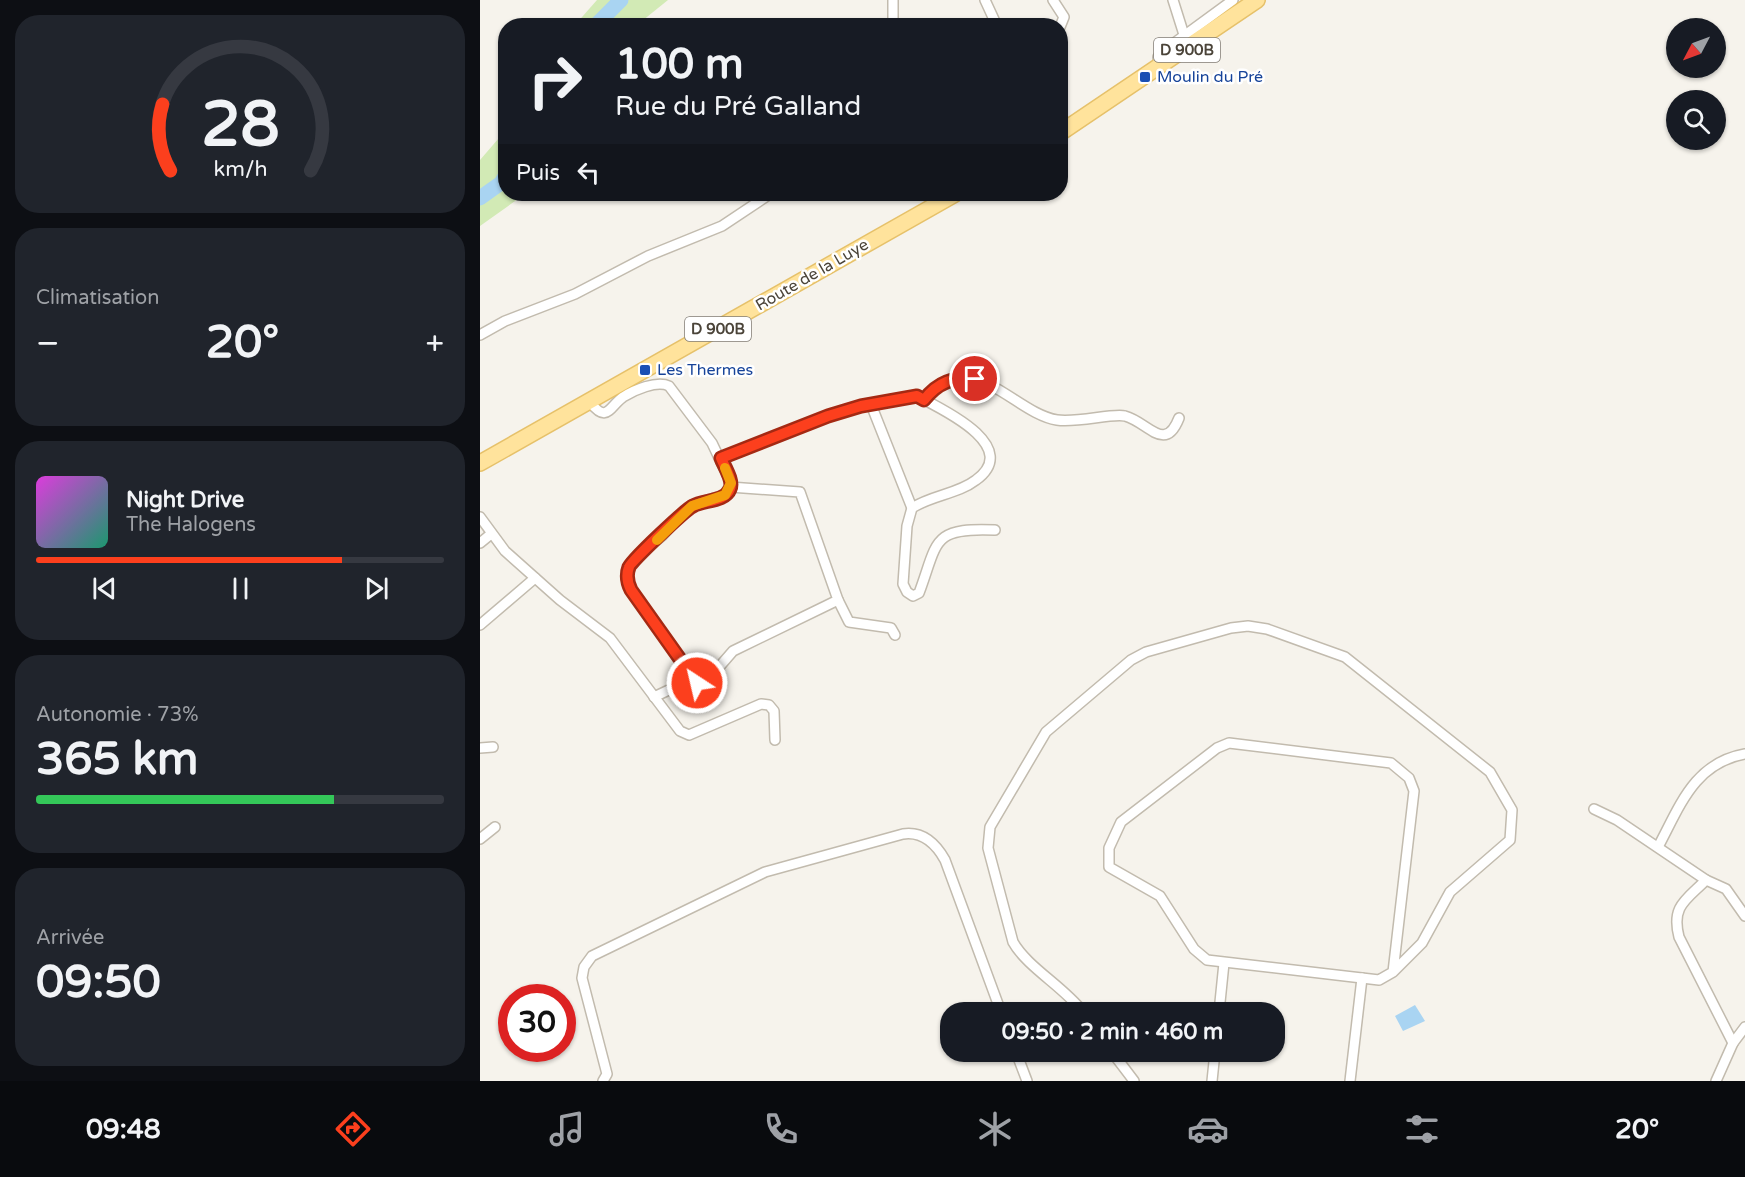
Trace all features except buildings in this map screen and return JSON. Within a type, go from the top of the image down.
[{"type":"main road","name":"D 900B","points":[[1068,128],[1257,0]]},
{"type":"main road","name":"D 900B","points":[[1068,119],[1115,97]]},
{"type":"main road","name":"Route de la Luye","points":[[480,464],[943,201]]},
{"type":"street","points":[[892,18],[893,0]]},
{"type":"street","points":[[985,0],[993,18]]},
{"type":"street","points":[[1053,0],[1064,18]]},
{"type":"street","points":[[1173,0],[1185,38]]},
{"type":"street","points":[[1159,68],[1158,57],[1233,0]]},
{"type":"street","points":[[480,335],[505,321],[575,294],[648,256],[722,226],[760,201]]},
{"type":"street","points":[[924,400],[932,390],[945,381],[959,378],[975,379],[1001,390],[1055,420],[1081,422],[1126,416],[1160,435],[1169,434],[1174,430],[1179,418]]},
{"type":"street","points":[[590,402],[598,411],[609,412],[627,395],[663,383],[674,390],[721,458],[731,483],[725,495],[704,501],[684,512],[662,536],[633,560],[627,575],[631,590],[697,683]]},
{"type":"street","points":[[721,458],[828,416],[861,406],[872,406],[917,396],[976,430],[985,441],[989,454],[989,465],[977,480],[912,508]]},
{"type":"street","points":[[872,406],[912,508],[907,526],[903,584],[907,592],[913,596],[919,593],[931,554],[939,542],[952,532],[995,530]]},
{"type":"street","points":[[730,488],[800,492],[838,600],[849,622],[891,628],[895,635]]},
{"type":"street","points":[[480,517],[491,534],[535,578],[610,638],[680,731],[689,735],[761,704],[770,705],[774,711],[775,741]]},
{"type":"street","points":[[480,543],[491,534]]},
{"type":"street","points":[[480,625],[535,578]]},
{"type":"street","points":[[654,697],[673,688],[697,683],[713,674],[733,651],[838,600]]},
{"type":"street","points":[[1075,1002],[1022,954],[1013,942],[988,848],[990,827],[1046,732],[1131,660],[1146,652],[1239,627],[1268,629],[1345,657],[1482,764],[1510,804],[1513,824],[1507,845],[1450,892],[1425,939],[1393,972],[1382,980],[1207,960],[1198,955],[1160,896],[1112,871],[1109,867],[1109,854],[1115,831],[1121,822],[1217,748],[1235,742],[1384,761],[1396,766],[1409,778],[1414,791],[1393,972]]},
{"type":"street","points":[[480,748],[493,747]]},
{"type":"street","points":[[1658,847],[1697,778],[1724,760],[1745,754]]},
{"type":"street","points":[[1594,809],[1617,820],[1706,880],[1726,889],[1745,916]]},
{"type":"street","points":[[480,839],[495,827]]},
{"type":"street","points":[[603,1081],[607,1074],[582,978],[584,967],[592,956],[765,872],[903,834],[913,833],[930,841],[945,860],[997,1002]]},
{"type":"street","points":[[1706,880],[1678,909],[1677,931],[1733,1043]]},
{"type":"street","points":[[1220,1002],[1224,963]]},
{"type":"street","points":[[1350,1081],[1362,978]]},
{"type":"street","points":[[1716,1081],[1733,1043],[1745,1027]]},
{"type":"street","points":[[1020,1062],[1027,1081]]},
{"type":"street","points":[[1120,1062],[1134,1081]]},
{"type":"street","points":[[1212,1081],[1214,1062]]},
{"type":"green space","points":[[597,0],[668,0],[646,18],[581,18]]},
{"type":"green space","points":[[498,139],[498,201],[515,201],[480,226],[480,160]]},
{"type":"water","points":[[1415,1005],[1425,1021],[1403,1031],[1395,1016]]},
{"type":"waterway","points":[[603,18],[621,0]]},
{"type":"waterway","points":[[480,198],[498,185]]},
{"type":"slow traffic","points":[[657,540],[692,506],[718,499],[730,490],[731,483],[725,468]]},
{"type":"place","name":"Moulin du Pré","points":[[1145,77]]},
{"type":"place","name":"Les Thermes","points":[[645,370]]},
{"type":"route","points":[[697,683],[631,590],[627,582],[627,575],[633,560],[662,536],[684,512],[704,501],[718,499],[730,490],[731,483],[721,458],[828,416],[861,406],[872,406],[917,396],[924,400],[932,390],[945,381],[959,378],[975,379]]}]
